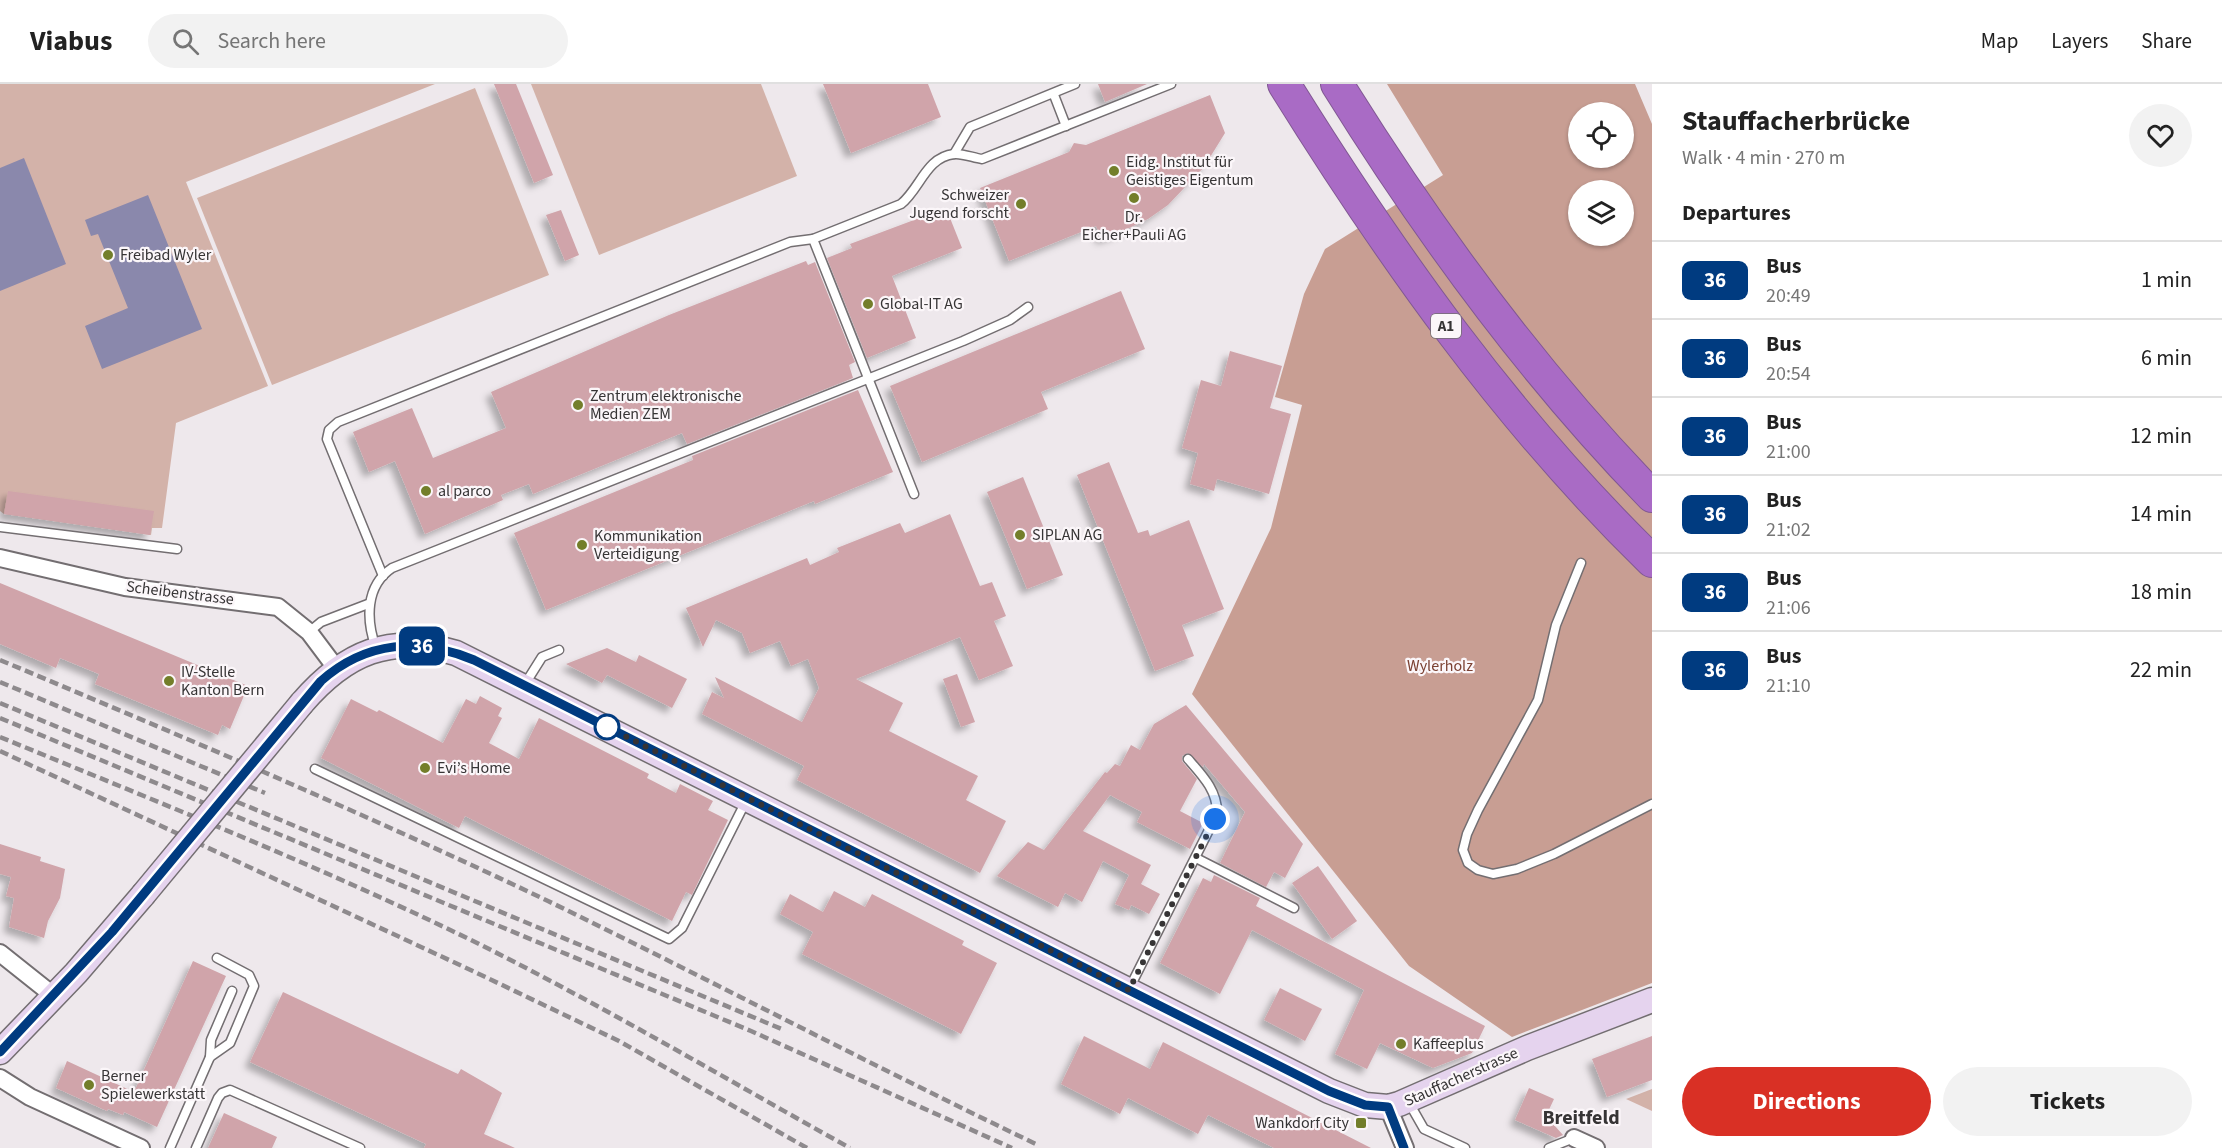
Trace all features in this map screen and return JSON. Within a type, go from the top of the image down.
[{"type":"highway","name":"A1","points":[[1284,84],[1371,220],[1494,387],[1569,475],[1652,561]]},
{"type":"highway","points":[[1338,84],[1409,195],[1466,276],[1529,358],[1597,438],[1652,496]]},
{"type":"street","name":"Scheibenstrasse","points":[[0,558],[124,587],[266,603],[286,612],[309,632],[336,668]]},
{"type":"street","name":"Stauffacherstrasse","points":[[0,1052],[54,996],[142,895],[302,703],[336,668],[376,648],[416,645],[444,649],[474,660],[1345,1098],[1365,1105],[1398,1104],[1527,1048],[1652,1000]]},
{"type":"street","points":[[0,954],[54,996]]},
{"type":"street","points":[[0,1078],[30,1097],[141,1148]]},
{"type":"street","points":[[1398,1104],[1404,1148]]},
{"type":"street","points":[[1574,1138],[1593,1148]]},
{"type":"lane","points":[[954,154],[970,127],[1054,95],[1075,84]]},
{"type":"lane","points":[[383,576],[327,439],[329,430],[338,422],[790,242],[813,239],[901,204],[911,195],[931,164],[954,154],[982,159],[1171,84]]},
{"type":"lane","points":[[1054,95],[1066,126]]},
{"type":"lane","points":[[813,239],[914,494]]},
{"type":"lane","points":[[376,648],[368,604],[383,576],[400,565],[869,379],[1010,320],[1028,307]]},
{"type":"lane","points":[[0,527],[177,549]]},
{"type":"lane","points":[[1581,563],[1556,625],[1538,700],[1478,810],[1467,834],[1463,850],[1468,863],[1478,870],[1493,874],[1554,854],[1652,804]]},
{"type":"lane","points":[[309,632],[321,622],[368,604]]},
{"type":"lane","points":[[524,685],[534,665],[542,657],[559,650]]},
{"type":"lane","points":[[1129,990],[1215,819],[1217,808],[1211,788],[1188,759]]},
{"type":"lane","points":[[315,769],[669,939],[682,928],[748,797]]},
{"type":"lane","points":[[1196,858],[1294,908]]},
{"type":"lane","points":[[210,1058],[230,1042],[255,986],[249,975],[217,958]]},
{"type":"lane","points":[[170,1148],[210,1058],[211,1040],[232,991]]},
{"type":"lane","points":[[196,1148],[218,1098],[222,1093],[231,1090],[360,1148]]},
{"type":"lane","points":[[1398,1104],[1424,1130],[1465,1148]]},
{"type":"lane","points":[[1549,1148],[1574,1138]]},
{"type":"shaded area","name":"Freibad Wyler","points":[[0,84],[435,84],[186,182],[268,386],[176,423],[162,528],[152,528],[151,535],[4,514],[0,511]]},
{"type":"shaded area","points":[[531,84],[761,84],[797,176],[599,255]]},
{"type":"shaded area","points":[[475,88],[549,275],[272,385],[197,198]]},
{"type":"shaded area","points":[[1652,1089],[1652,1111],[1626,1099]]},
{"type":"green space","name":"Wylerholz","points":[[1387,84],[1635,84],[1652,124],[1652,983],[1512,1037],[1409,966],[1192,694],[1271,528],[1302,405],[1275,397],[1304,294],[1325,249],[1443,175]]},
{"type":"water","points":[[24,158],[66,264],[0,291],[0,168]]},
{"type":"water","points":[[148,195],[202,329],[102,369],[85,326],[128,308],[98,234],[91,236],[85,220]]},
{"type":"building","points":[[494,84],[516,84],[553,175],[534,183]]},
{"type":"building","points":[[823,84],[928,84],[941,117],[851,153]]},
{"type":"building","points":[[1098,84],[1147,84],[1105,102]]},
{"type":"building","points":[[1210,95],[1225,133],[1204,167],[1168,205],[1148,219],[1114,235],[1102,239],[1096,226],[1009,261],[980,188],[1069,152],[1074,143],[1086,145]]},
{"type":"building","points":[[946,208],[962,248],[892,276],[916,338],[867,358],[827,258],[852,248],[850,244]]},
{"type":"building","points":[[561,210],[579,255],[565,261],[546,215]]},
{"type":"building","points":[[806,261],[808,265],[815,262],[855,362],[849,365],[853,378],[687,444],[682,433],[533,494],[529,484],[501,495],[503,500],[425,534],[395,461],[369,472],[353,432],[412,408],[433,458],[506,428],[491,392],[669,315]]},
{"type":"building","points":[[1121,291],[1145,349],[1041,392],[1048,409],[922,462],[890,386]]},
{"type":"building","points":[[1230,351],[1282,366],[1270,408],[1291,414],[1269,494],[1217,479],[1214,491],[1190,484],[1198,453],[1182,448],[1201,380],[1221,386]]},
{"type":"building","points":[[858,390],[893,472],[815,504],[814,501],[546,610],[514,533],[693,460],[692,456]]},
{"type":"building","points":[[1109,462],[1138,533],[1148,530],[1150,536],[1189,520],[1224,609],[1182,625],[1194,656],[1155,671],[1077,475]]},
{"type":"building","points":[[1023,477],[1063,575],[1027,589],[987,492]]},
{"type":"building","points":[[8,491],[154,511],[150,535],[4,514]]},
{"type":"building","points":[[950,514],[980,586],[992,582],[1006,616],[994,621],[1013,666],[979,680],[960,637],[856,679],[903,703],[889,731],[978,776],[966,800],[1006,821],[980,873],[797,780],[804,766],[702,714],[712,692],[724,698],[715,677],[802,722],[819,688],[808,659],[791,666],[780,641],[750,653],[742,633],[716,620],[703,647],[686,608],[807,558],[810,565],[839,552],[837,548],[900,523],[905,533]]},
{"type":"building","points":[[0,583],[248,686],[230,729],[222,725],[218,735],[95,684],[99,674],[60,658],[56,668],[0,644]]},
{"type":"building","points":[[607,648],[636,662],[639,655],[687,679],[672,708],[607,675],[602,683],[566,664]]},
{"type":"building","points":[[957,674],[975,722],[961,727],[943,679]]},
{"type":"building","points":[[480,696],[502,708],[498,716],[502,718],[489,743],[519,759],[539,718],[649,774],[647,778],[676,793],[680,784],[713,801],[708,810],[728,820],[692,895],[686,892],[672,921],[465,816],[459,828],[321,758],[351,699],[377,712],[379,710],[443,743],[466,699],[476,704]]},
{"type":"building","points":[[1186,705],[1303,844],[1285,878],[1274,872],[1266,887],[1220,863],[1245,812],[1204,764],[1203,767],[1187,753],[1182,756],[1182,761],[1197,779],[1180,811],[1203,823],[1190,849],[1137,822],[1142,812],[1110,795],[1083,831],[1151,865],[1141,884],[1160,894],[1149,914],[1131,905],[1129,910],[1115,904],[1129,875],[1103,861],[1082,902],[1065,893],[1058,907],[997,876],[1028,842],[1044,850],[1105,772],[1107,773],[1115,764],[1120,766],[1131,745],[1140,750],[1154,724]]},
{"type":"building","points":[[0,844],[41,857],[40,861],[65,869],[60,898],[48,921],[44,938],[9,927],[14,898],[6,896],[11,877],[0,874]]},
{"type":"building","points":[[1318,866],[1357,921],[1332,939],[1292,883]]},
{"type":"building","points":[[1214,875],[1260,898],[1256,906],[1485,1026],[1472,1053],[1433,1068],[1380,1043],[1367,1069],[1335,1054],[1364,990],[1252,930],[1220,994],[1160,963],[1203,878],[1211,882]]},
{"type":"building","points":[[834,891],[865,907],[872,894],[964,941],[962,945],[997,963],[961,1034],[802,954],[813,932],[780,914],[790,894],[823,912]]},
{"type":"building","points":[[193,961],[226,976],[157,1127],[124,1112],[123,1115],[108,1109],[107,1111],[56,1088],[67,1061],[134,1092]]},
{"type":"building","points":[[1280,988],[1322,1009],[1305,1041],[1264,1020]]},
{"type":"building","points":[[283,992],[458,1074],[461,1069],[502,1093],[484,1134],[515,1148],[424,1148],[426,1144],[250,1062]]},
{"type":"building","points":[[1084,1036],[1150,1069],[1163,1042],[1371,1148],[1274,1148],[1208,1115],[1198,1134],[1128,1098],[1120,1114],[1061,1084]]},
{"type":"building","points":[[1652,1036],[1652,1080],[1607,1097],[1592,1059]]},
{"type":"building","points":[[1529,1088],[1554,1099],[1546,1116],[1563,1135],[1556,1138],[1515,1120]]},
{"type":"building","points":[[224,1113],[277,1137],[272,1148],[208,1148]]},
{"type":"railway","points":[[0,660],[276,777],[480,869],[1038,1145]]},
{"type":"railway","points":[[0,682],[265,793]]},
{"type":"railway","points":[[0,703],[784,1030]]},
{"type":"railway","points":[[0,718],[751,1031],[1012,1148]]},
{"type":"railway","points":[[0,737],[296,860],[471,940],[614,1015],[850,1148]]},
{"type":"railway","points":[[0,751],[619,1041],[807,1148]]},
{"type":"bus line","name":"36","points":[[0,1052],[38,1014],[112,932],[321,681],[336,668],[376,648],[416,645],[456,652],[474,660],[1329,1091],[1365,1105],[1388,1107],[1404,1148]]},
{"type":"place","name":"Eidg. Institut für Geistiges Eigentum","points":[[1114,171]]},
{"type":"place","name":"Dr. Eicher+Pauli AG","points":[[1134,198]]},
{"type":"place","name":"Schweizer Jugend forscht","points":[[1021,204]]},
{"type":"place","name":"Freibad Wyler","points":[[108,255]]},
{"type":"place","name":"Global-IT AG","points":[[868,304]]},
{"type":"place","name":"Zentrum elektronische Medien ZEM","points":[[578,405]]},
{"type":"place","name":"al parco","points":[[426,491]]},
{"type":"place","name":"SIPLAN AG","points":[[1020,535]]},
{"type":"place","name":"Kommunikation Verteidigung","points":[[582,545]]},
{"type":"place","name":"IV-Stelle Kanton Bern","points":[[169,681]]},
{"type":"place","name":"Evi’s Home","points":[[425,768]]},
{"type":"place","name":"Kaffeeplus","points":[[1401,1044]]},
{"type":"place","name":"Berner Spielewerkstatt","points":[[89,1085]]},
{"type":"place","name":"Wankdorf City","points":[[1361,1123]]},
{"type":"district","name":"Breitfeld","points":[[1581,1118]]},
{"type":"route","points":[[607,727],[1129,990],[1215,819]]}]
